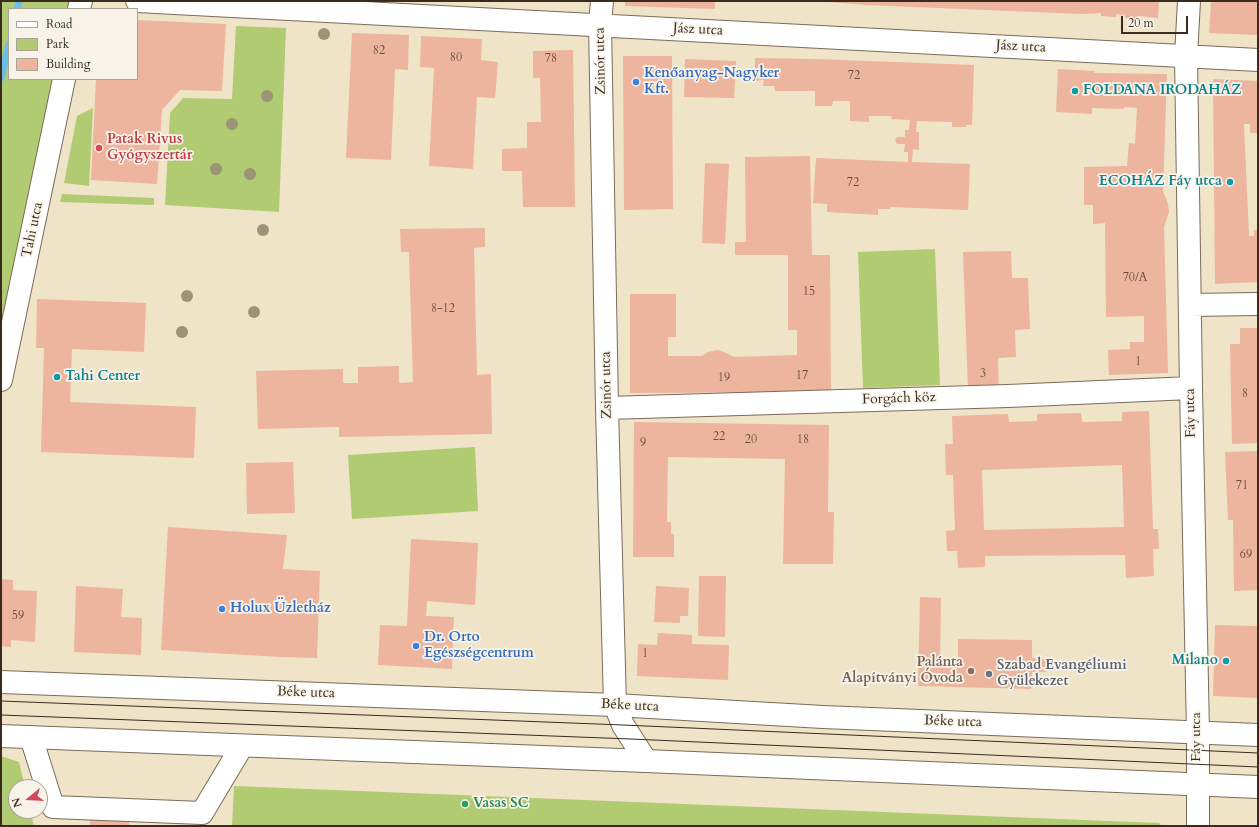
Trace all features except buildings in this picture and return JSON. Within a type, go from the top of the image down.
[{"type":"street","name":"Jász utca","points":[[137,1],[600,24],[1258,60]]},
{"type":"street","name":"Zsinór utca","points":[[602,1],[600,24],[607,408],[615,705],[623,725],[646,761]]},
{"type":"street","name":"Fáy utca","points":[[1189,1],[1186,56],[1198,733],[1198,826]]},
{"type":"street","name":"Tahi utca","points":[[1,380],[64,80]]},
{"type":"street","points":[[1190,305],[1258,304]]},
{"type":"street","name":"Forgách köz","points":[[607,408],[1008,396],[1191,388]]},
{"type":"street","name":"Béke utca","points":[[1,682],[615,705],[831,717],[1258,735]]},
{"type":"street","points":[[1,736],[1258,787]]},
{"type":"street","points":[[31,737],[53,807],[202,813],[242,746]]},
{"type":"green space","points":[[1,1],[74,1],[72,8],[8,8],[8,80],[57,80],[1,326]]},
{"type":"green space","points":[[236,26],[286,28],[279,212],[165,205],[170,113],[183,98],[232,99]]},
{"type":"green space","points":[[93,108],[89,186],[64,183],[77,116]]},
{"type":"green space","points":[[62,194],[154,198],[154,205],[60,202]]},
{"type":"green space","points":[[935,249],[940,385],[863,388],[858,252]]},
{"type":"green space","points":[[475,447],[478,511],[352,519],[348,455]]},
{"type":"green space","points":[[1,756],[19,762],[23,779],[8,779],[8,819],[32,819],[34,826],[1,826]]},
{"type":"green space","name":"Vasas SC","points":[[234,786],[1159,823],[1162,826],[232,826]]},
{"type":"waterway","points":[[17,8],[19,1]]},
{"type":"waterway","points":[[1,78],[8,48]]},
{"type":"tram line","points":[[1,701],[623,725],[1258,753]]},
{"type":"tram line","points":[[1,715],[631,739],[1258,767]]},
{"type":"place","name":"Kenőanyag-Nagyker Kft.","points":[[636,82]]},
{"type":"place","name":"FOLDANA IRODAHÁZ","points":[[1075,91]]},
{"type":"place","name":"Patak Rivus Gyógyszertár","points":[[99,148]]},
{"type":"place","name":"ECOHÁZ Fáy utca","points":[[1230,182]]},
{"type":"place","name":"Tahi Center","points":[[57,377]]},
{"type":"place","name":"Holux Üzletház","points":[[222,609]]},
{"type":"place","name":"Dr. Orto Egészségcentrum","points":[[416,646]]},
{"type":"place","name":"Milano","points":[[1226,661]]},
{"type":"place","name":"Palánta Alapítványi Óvoda","points":[[971,671]]},
{"type":"place","name":"Szabad Evangéliumi Gyülekezet","points":[[989,674]]},
{"type":"place","name":"Vasas SC","points":[[465,804]]}]
